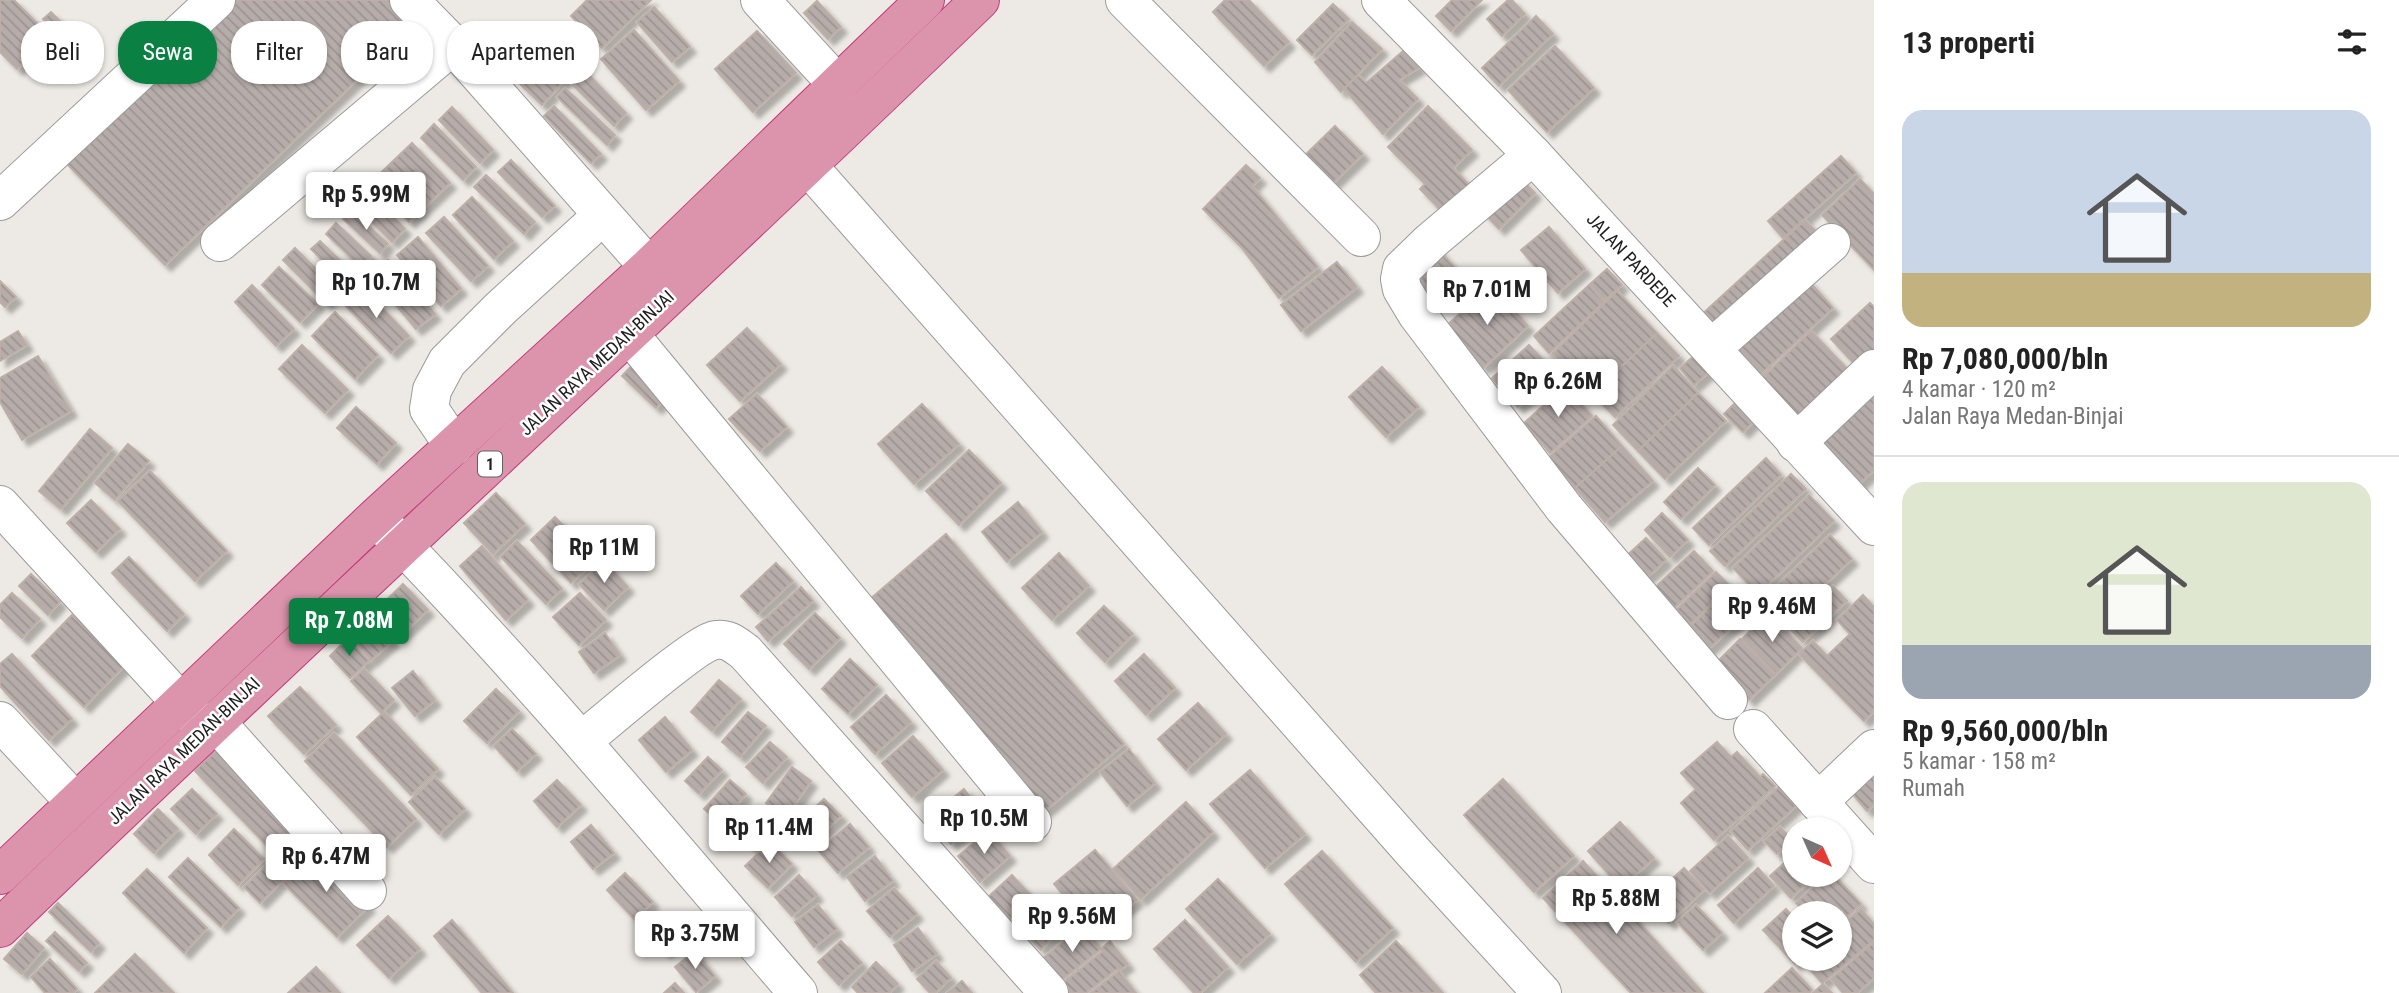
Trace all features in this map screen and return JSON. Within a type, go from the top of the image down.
[{"type":"highway","name":"JALAN RAYA MEDAN-BINJAI","points":[[0,928],[200,718],[376,517],[649,267],[925,0]]},
{"type":"highway","name":"JALAN RAYA MEDAN-BINJAI","points":[[0,875],[75,802],[200,718],[402,544],[808,166],[980,0]]},
{"type":"street","points":[[0,201],[216,0]]},
{"type":"street","points":[[409,0],[447,39]]},
{"type":"street","points":[[760,0],[838,85]]},
{"type":"street","points":[[1125,0],[1361,237]]},
{"type":"street","name":"JALAN PARDEDE","points":[[1381,0],[1533,155],[1874,526]]},
{"type":"street","points":[[220,242],[447,50]]},
{"type":"street","points":[[487,84],[649,267]]},
{"type":"street","points":[[1533,155],[1402,269],[1402,289],[1417,314],[1564,509],[1728,700]]},
{"type":"street","points":[[808,166],[1414,853],[1542,993]]},
{"type":"street","points":[[454,446],[429,409],[432,390],[447,362],[501,308],[602,216]]},
{"type":"street","points":[[1712,348],[1831,243]]},
{"type":"street","points":[[629,334],[1032,822]]},
{"type":"street","points":[[1796,443],[1874,369]]},
{"type":"street","points":[[0,505],[367,891]]},
{"type":"street","points":[[376,517],[459,604],[582,741],[798,993]]},
{"type":"street","points":[[582,741],[685,658],[712,640],[726,639],[745,652],[1034,988]]},
{"type":"street","points":[[0,721],[75,802]]},
{"type":"street","points":[[1753,729],[1874,864]]},
{"type":"street","points":[[1818,802],[1874,749]]},
{"type":"building","points":[[0,0],[14,0],[35,21],[21,21],[21,65],[17,69],[0,52]]},
{"type":"building","points":[[237,0],[398,0],[418,21],[341,21],[341,84],[353,84],[165,265],[67,164],[150,84],[217,84],[215,21]]},
{"type":"building","points":[[587,0],[651,0],[602,48],[599,45],[599,21],[576,21],[571,16]]},
{"type":"building","points":[[1225,0],[1249,0],[1289,42],[1264,66],[1213,12]]},
{"type":"building","points":[[1452,0],[1482,0],[1451,31],[1436,16]]},
{"type":"building","points":[[1508,0],[1512,0],[1525,14],[1502,36],[1487,19]]},
{"type":"building","points":[[817,1],[841,27],[828,39],[804,13]]},
{"type":"building","points":[[1333,4],[1349,19],[1312,55],[1297,40]]},
{"type":"building","points":[[654,7],[690,47],[672,62],[637,22]]},
{"type":"building","points":[[51,12],[60,21],[45,21],[43,19]]},
{"type":"building","points":[[1536,16],[1553,34],[1499,86],[1482,68]]},
{"type":"building","points":[[1352,22],[1382,49],[1341,92],[1315,62]]},
{"type":"building","points":[[634,30],[679,81],[646,110],[601,59]]},
{"type":"building","points":[[757,31],[796,73],[753,112],[715,69]]},
{"type":"building","points":[[1555,46],[1594,88],[1547,132],[1508,90]]},
{"type":"building","points":[[1403,51],[1420,67],[1399,80],[1418,99],[1383,134],[1344,89],[1358,75],[1366,83]]},
{"type":"building","points":[[520,84],[561,84],[542,105]]},
{"type":"building","points":[[572,84],[598,84],[626,113],[614,126]]},
{"type":"building","points":[[565,88],[615,135],[607,145],[557,97]]},
{"type":"building","points":[[554,106],[601,154],[591,163],[544,116]]},
{"type":"building","points":[[1428,106],[1472,150],[1453,168],[1477,193],[1450,220],[1420,189],[1425,184],[1388,147]]},
{"type":"building","points":[[452,107],[493,150],[480,163],[439,120]]},
{"type":"building","points":[[434,124],[476,167],[463,180],[421,138]]},
{"type":"building","points":[[1335,126],[1363,154],[1328,188],[1300,160]]},
{"type":"building","points":[[412,143],[450,183],[409,222],[371,182]]},
{"type":"building","points":[[1841,156],[1856,173],[1783,238],[1768,221]]},
{"type":"building","points":[[511,160],[555,206],[542,217],[498,172]]},
{"type":"building","points":[[1246,165],[1260,178],[1252,186],[1318,267],[1279,298],[1242,248],[1203,209]]},
{"type":"building","points":[[486,175],[535,222],[524,234],[474,187]]},
{"type":"building","points":[[1517,175],[1535,193],[1499,229],[1481,210]]},
{"type":"building","points":[[1860,179],[1874,194],[1874,270],[1822,215]]},
{"type":"building","points":[[367,190],[405,229],[392,242],[354,203]]},
{"type":"building","points":[[472,197],[513,241],[494,259],[453,215]]},
{"type":"building","points":[[351,210],[388,244],[380,253],[343,219]]},
{"type":"building","points":[[444,217],[488,266],[471,281],[426,233]]},
{"type":"building","points":[[1805,220],[1825,241],[1719,337],[1700,316]]},
{"type":"building","points":[[336,223],[371,256],[361,267],[326,234]]},
{"type":"building","points":[[1549,227],[1585,269],[1558,293],[1521,250]]},
{"type":"building","points":[[418,237],[461,289],[441,306],[397,255]]},
{"type":"building","points":[[320,241],[355,275],[346,284],[311,249]]},
{"type":"building","points":[[1436,246],[1461,275],[1427,304],[1409,269]]},
{"type":"building","points":[[295,248],[338,291],[326,303],[283,260]]},
{"type":"building","points":[[388,260],[435,314],[416,329],[371,275]]},
{"type":"building","points":[[1337,262],[1357,287],[1301,331],[1281,305]]},
{"type":"building","points":[[279,267],[318,304],[300,322],[262,285]]},
{"type":"building","points":[[1607,269],[1622,285],[1604,301],[1590,284]]},
{"type":"building","points":[[1808,280],[1833,308],[1751,383],[1726,356]]},
{"type":"building","points":[[0,281],[16,297],[5,307],[0,302]]},
{"type":"building","points":[[252,285],[294,329],[276,346],[235,302]]},
{"type":"building","points":[[1491,285],[1528,326],[1483,368],[1445,327]]},
{"type":"building","points":[[1589,285],[1604,302],[1549,353],[1534,336]]},
{"type":"building","points":[[361,286],[409,336],[391,353],[343,303]]},
{"type":"building","points":[[1617,291],[1657,333],[1593,394],[1553,353]]},
{"type":"building","points":[[1870,303],[1874,307],[1874,357],[1860,370],[1831,339]]},
{"type":"building","points":[[335,312],[378,355],[355,379],[312,336]]},
{"type":"building","points":[[747,328],[781,364],[740,401],[707,365]]},
{"type":"building","points":[[18,331],[27,345],[0,361],[0,342]]},
{"type":"building","points":[[1811,331],[1857,379],[1801,432],[1755,385]]},
{"type":"building","points":[[1657,333],[1679,356],[1615,417],[1593,394]]},
{"type":"building","points":[[302,345],[348,390],[325,413],[279,369]]},
{"type":"building","points":[[1529,345],[1555,373],[1518,407],[1492,378]]},
{"type":"building","points":[[1695,355],[1709,372],[1694,385],[1680,368]]},
{"type":"building","points":[[38,356],[71,411],[22,440],[0,402],[0,378]]},
{"type":"building","points":[[637,360],[671,392],[656,408],[622,376]]},
{"type":"building","points":[[1673,366],[1698,393],[1638,451],[1613,425]]},
{"type":"building","points":[[1382,367],[1419,407],[1386,437],[1349,397]]},
{"type":"building","points":[[1565,386],[1592,416],[1550,453],[1524,423]]},
{"type":"building","points":[[1874,390],[1874,470],[1856,487],[1816,444]]},
{"type":"building","points":[[1698,393],[1726,421],[1665,479],[1638,451]]},
{"type":"building","points":[[757,394],[787,427],[760,451],[729,419]]},
{"type":"building","points":[[1736,402],[1755,420],[1743,432],[1724,414]]},
{"type":"building","points":[[922,404],[959,444],[914,484],[878,444]]},
{"type":"building","points":[[356,407],[396,443],[377,464],[337,428]]},
{"type":"building","points":[[1596,416],[1622,446],[1575,488],[1548,458]]},
{"type":"building","points":[[90,429],[112,448],[61,509],[39,491]]},
{"type":"building","points":[[128,444],[149,461],[115,500],[95,483]]},
{"type":"building","points":[[1622,446],[1653,481],[1605,522],[1575,488]]},
{"type":"building","points":[[969,450],[1001,483],[959,525],[926,491]]},
{"type":"building","points":[[1766,458],[1781,475],[1709,545],[1693,528]]},
{"type":"building","points":[[1698,468],[1715,485],[1681,519],[1664,502]]},
{"type":"building","points":[[150,471],[227,551],[195,581],[118,501]]},
{"type":"building","points":[[1791,474],[1806,489],[1725,566],[1710,551]]},
{"type":"building","points":[[496,493],[525,524],[493,554],[464,523]]},
{"type":"building","points":[[1809,495],[1834,521],[1758,594],[1733,568]]},
{"type":"building","points":[[91,500],[120,529],[96,552],[67,523]]},
{"type":"building","points":[[1018,502],[1042,532],[1007,562],[982,532]]},
{"type":"building","points":[[1662,513],[1688,540],[1670,557],[1645,530]]},
{"type":"building","points":[[555,517],[596,560],[571,583],[531,540]]},
{"type":"building","points":[[946,534],[1124,744],[1040,815],[863,605]]},
{"type":"building","points":[[1830,535],[1852,559],[1782,625],[1760,602]]},
{"type":"building","points":[[1646,538],[1666,560],[1643,581],[1623,559]]},
{"type":"building","points":[[517,541],[562,589],[546,604],[501,557]]},
{"type":"building","points":[[482,546],[528,600],[506,620],[460,566]]},
{"type":"building","points":[[1694,551],[1713,571],[1669,613],[1650,592]]},
{"type":"building","points":[[1059,553],[1089,586],[1052,620],[1022,588]]},
{"type":"building","points":[[129,557],[184,614],[167,631],[112,573]]},
{"type":"building","points":[[604,561],[628,587],[604,610],[579,584]]},
{"type":"building","points":[[776,563],[793,581],[758,614],[741,596]]},
{"type":"building","points":[[1716,572],[1730,586],[1682,632],[1668,618]]},
{"type":"building","points":[[31,574],[60,602],[48,615],[19,586]]},
{"type":"building","points":[[403,584],[428,610],[399,637],[375,611]]},
{"type":"building","points":[[1833,586],[1847,601],[1803,642],[1789,628]]},
{"type":"building","points":[[801,587],[813,601],[768,641],[756,627]]},
{"type":"building","points":[[1731,587],[1752,609],[1702,655],[1682,634]]},
{"type":"building","points":[[12,593],[40,619],[22,638],[0,617],[0,605]]},
{"type":"building","points":[[580,593],[606,620],[579,645],[553,617]]},
{"type":"building","points":[[1863,595],[1874,607],[1874,711],[1864,721],[1799,654],[1813,641],[1827,656],[1850,634],[1837,620]]},
{"type":"building","points":[[1104,606],[1133,634],[1105,662],[1077,633]]},
{"type":"building","points":[[369,613],[393,641],[371,660],[348,632]]},
{"type":"building","points":[[815,613],[840,638],[809,669],[784,644]]},
{"type":"building","points":[[1768,613],[1802,648],[1776,674],[1742,639]]},
{"type":"building","points":[[72,615],[125,665],[84,707],[32,656]]},
{"type":"building","points":[[605,633],[620,655],[594,673],[579,652]]},
{"type":"building","points":[[348,638],[369,661],[350,678],[330,656]]},
{"type":"building","points":[[1740,639],[1775,675],[1749,700],[1715,664]]},
{"type":"building","points":[[12,654],[72,719],[49,740],[0,686],[0,664]]},
{"type":"building","points":[[1144,654],[1175,688],[1146,715],[1115,681]]},
{"type":"building","points":[[850,659],[877,685],[848,714],[822,689]]},
{"type":"building","points":[[364,669],[394,700],[381,713],[351,681]]},
{"type":"building","points":[[413,671],[435,700],[415,716],[392,688]]},
{"type":"building","points":[[719,680],[741,699],[712,731],[691,712]]},
{"type":"building","points":[[300,687],[336,725],[304,754],[268,716]]},
{"type":"building","points":[[496,689],[519,711],[487,743],[464,721]]},
{"type":"building","points":[[886,695],[911,722],[875,754],[851,727]]},
{"type":"building","points":[[1198,703],[1226,734],[1186,770],[1158,739]]},
{"type":"building","points":[[384,712],[438,769],[411,795],[357,737]]},
{"type":"building","points":[[748,712],[766,726],[740,757],[722,742]]},
{"type":"building","points":[[665,717],[692,750],[666,772],[639,740]]},
{"type":"building","points":[[512,729],[536,754],[517,771],[494,746]]},
{"type":"building","points":[[334,733],[416,819],[387,847],[305,761]]},
{"type":"building","points":[[913,736],[943,770],[912,797],[882,763]]},
{"type":"building","points":[[770,742],[787,757],[763,783],[746,767]]},
{"type":"building","points":[[1717,742],[1731,757],[1737,752],[1760,777],[1763,774],[1775,786],[1714,840],[1681,803],[1696,789],[1681,773]]},
{"type":"building","points":[[223,744],[300,823],[271,850],[195,771]]},
{"type":"building","points":[[1129,749],[1155,783],[1127,806],[1100,772]]},
{"type":"building","points":[[708,757],[722,770],[699,794],[685,781]]},
{"type":"building","points":[[792,767],[811,781],[786,817],[766,803]]},
{"type":"building","points":[[1250,770],[1305,834],[1265,868],[1210,804]]},
{"type":"building","points":[[1874,771],[1874,804],[1867,811],[1850,791]]},
{"type":"building","points":[[435,777],[465,809],[439,834],[409,802]]},
{"type":"building","points":[[1503,779],[1574,856],[1534,892],[1464,815]]},
{"type":"building","points":[[557,780],[581,805],[557,827],[534,801]]},
{"type":"building","points":[[730,780],[746,794],[720,823],[704,809]]},
{"type":"building","points":[[1780,786],[1798,804],[1748,850],[1731,831]]},
{"type":"building","points":[[192,789],[217,814],[196,834],[171,809]]},
{"type":"building","points":[[964,789],[985,816],[951,844],[930,817]]},
{"type":"building","points":[[824,799],[841,816],[813,843],[796,825]]},
{"type":"building","points":[[1186,802],[1213,832],[1141,899],[1113,869]]},
{"type":"building","points":[[158,809],[178,829],[154,853],[134,834]]},
{"type":"building","points":[[754,812],[771,828],[753,848],[735,831]]},
{"type":"building","points":[[1620,822],[1654,858],[1621,888],[1588,851]]},
{"type":"building","points":[[850,824],[869,847],[838,873],[818,850]]},
{"type":"building","points":[[591,825],[614,853],[593,869],[571,842]]},
{"type":"building","points":[[1780,827],[1782,829],[1782,849],[1777,854],[1764,841]]},
{"type":"building","points":[[234,829],[264,859],[238,885],[209,855]]},
{"type":"building","points":[[988,831],[1010,856],[980,882],[958,856]]},
{"type":"building","points":[[288,836],[300,848],[279,868],[268,856]]},
{"type":"building","points":[[1728,836],[1748,858],[1710,893],[1690,871]]},
{"type":"building","points":[[770,842],[792,864],[768,888],[745,866]]},
{"type":"building","points":[[1095,850],[1137,900],[1096,934],[1054,884]]},
{"type":"building","points":[[1322,851],[1393,928],[1356,962],[1285,884]]},
{"type":"building","points":[[315,852],[369,906],[337,937],[283,883]]},
{"type":"building","points":[[875,856],[893,881],[865,901],[847,877]]},
{"type":"building","points":[[188,858],[239,908],[221,927],[169,877]]},
{"type":"building","points":[[1583,861],[1703,993],[1631,993],[1543,898]]},
{"type":"building","points":[[268,863],[284,879],[260,903],[244,887]]},
{"type":"building","points":[[1782,865],[1782,887],[1803,887],[1791,898],[1770,876]]},
{"type":"building","points":[[1684,868],[1704,890],[1669,923],[1648,901]]},
{"type":"building","points":[[1758,868],[1774,886],[1734,923],[1718,905]]},
{"type":"building","points":[[147,869],[207,928],[184,953],[123,893]]},
{"type":"building","points":[[625,873],[653,902],[634,919],[607,890]]},
{"type":"building","points":[[799,875],[817,895],[792,916],[775,897]]},
{"type":"building","points":[[1012,875],[1034,899],[1009,921],[987,898]]},
{"type":"building","points":[[1218,879],[1270,934],[1237,964],[1186,909]]},
{"type":"building","points":[[1813,887],[1845,887],[1861,904],[1852,912],[1852,901],[1798,901]]},
{"type":"building","points":[[894,888],[917,914],[890,937],[867,911]]},
{"type":"building","points":[[58,903],[99,943],[91,952],[49,912]]},
{"type":"building","points":[[818,905],[837,929],[814,947],[795,922]]},
{"type":"building","points":[[1696,905],[1722,933],[1703,950],[1677,922]]},
{"type":"building","points":[[1861,909],[1874,924],[1874,940],[1852,958],[1852,916]]},
{"type":"building","points":[[1038,910],[1060,930],[1041,950],[1020,929]]},
{"type":"building","points":[[1782,913],[1782,950],[1763,930]]},
{"type":"building","points":[[388,916],[420,949],[389,978],[357,945]]},
{"type":"building","points":[[667,916],[683,939],[665,952],[649,928]]},
{"type":"building","points":[[452,920],[513,993],[482,993],[434,936]]},
{"type":"building","points":[[1185,920],[1228,967],[1200,993],[1194,993],[1154,949]]},
{"type":"building","points":[[1083,926],[1101,949],[1060,981],[1042,959]]},
{"type":"building","points":[[918,928],[937,954],[912,971],[894,945]]},
{"type":"building","points":[[55,932],[87,963],[79,971],[46,941]]},
{"type":"building","points":[[27,933],[44,948],[22,974],[4,959]]},
{"type":"building","points":[[841,941],[862,963],[839,985],[818,962]]},
{"type":"building","points":[[1110,941],[1128,964],[1119,971],[1117,969],[1086,993],[1069,993],[1062,984],[1103,951],[1101,949]]},
{"type":"building","points":[[1396,941],[1443,993],[1376,993],[1360,975]]},
{"type":"building","points":[[1874,942],[1874,978],[1857,993],[1843,993],[1831,979],[1840,971],[1852,971],[1852,961]]},
{"type":"building","points":[[695,951],[715,976],[696,992],[675,967]]},
{"type":"building","points":[[135,954],[174,993],[95,993]]},
{"type":"building","points":[[50,959],[77,989],[73,993],[45,993],[31,977]]},
{"type":"building","points":[[936,961],[951,978],[935,993],[930,993],[917,979]]},
{"type":"building","points":[[876,962],[898,984],[889,993],[858,993],[852,987]]},
{"type":"building","points":[[316,967],[340,993],[288,993]]},
{"type":"building","points":[[1119,971],[1136,993],[1091,993]]},
{"type":"building","points":[[1789,971],[1795,971],[1812,990],[1809,993],[1765,993]]},
{"type":"building","points":[[1812,971],[1837,971],[1822,983]]},
{"type":"building","points":[[962,981],[972,993],[947,993]]},
{"type":"building","points":[[675,983],[684,993],[664,993]]},
{"type":"building","points":[[1823,984],[1832,993],[1813,993]]}]
